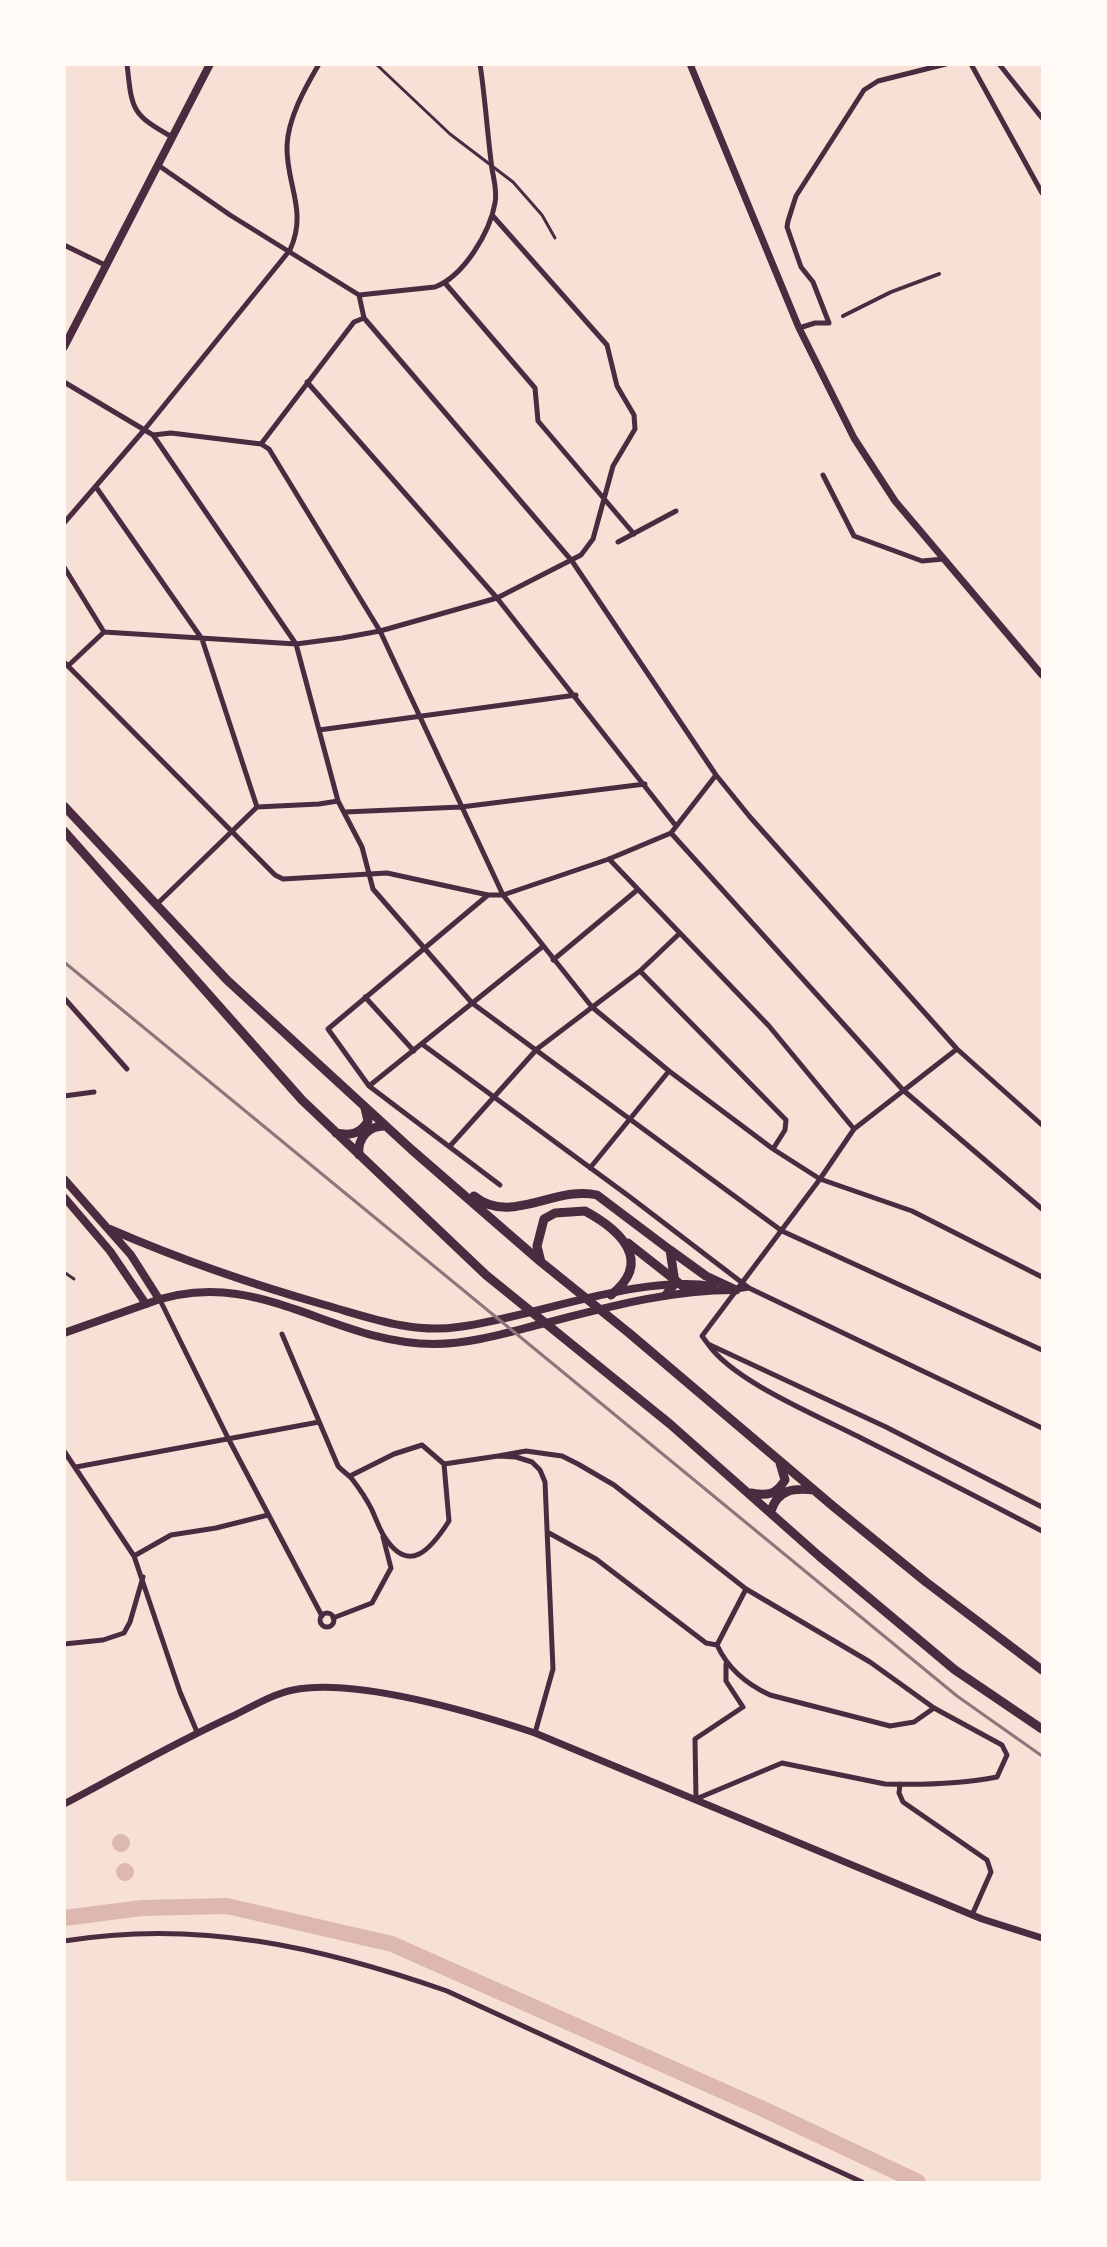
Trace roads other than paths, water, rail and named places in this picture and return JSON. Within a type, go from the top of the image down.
[{"type":"highway","points":[[64,806],[227,980],[412,1150],[541,1262],[638,1340],[814,1490],[935,1589],[1042,1670]]},
{"type":"highway","points":[[64,831],[302,1100],[486,1275],[590,1357],[771,1510],[819,1556],[955,1670],[1042,1729]]},
{"type":"highway","points":[[336,1133],[354,1134],[365,1127],[368,1115],[361,1103]]},
{"type":"highway","points":[[359,1155],[361,1138],[368,1131],[386,1125]]},
{"type":"highway","points":[[412,1150],[441,1168],[485,1205],[497,1208],[518,1206],[561,1194],[590,1193],[611,1205],[706,1276],[739,1286]]},
{"type":"highway","points":[[541,1262],[537,1246],[538,1234],[544,1219],[555,1213],[585,1211],[624,1240],[632,1259],[627,1279],[611,1295]]},
{"type":"highway","points":[[616,1234],[675,1283],[689,1291]]},
{"type":"highway","points":[[666,1295],[675,1283],[676,1275],[670,1250]]},
{"type":"highway","points":[[749,1493],[766,1495],[780,1489],[785,1480],[777,1457]]},
{"type":"highway","points":[[771,1510],[774,1500],[790,1489],[814,1490]]},
{"type":"main road","points":[[64,347],[210,64]]},
{"type":"main road","points":[[64,1179],[110,1229],[159,1299]]},
{"type":"main road","points":[[64,1197],[110,1251],[146,1304]]},
{"type":"main road","points":[[110,1229],[173,1257],[235,1279],[401,1326],[430,1330],[481,1324],[675,1283],[739,1286]]},
{"type":"main road","points":[[64,1333],[159,1299],[192,1292],[221,1290],[245,1294],[320,1316],[370,1334],[403,1341],[434,1344],[487,1338],[620,1304],[666,1295],[739,1286]]},
{"type":"street","points":[[127,64],[131,102],[136,111],[145,122],[172,137]]},
{"type":"street","points":[[64,523],[145,429],[290,250],[299,226],[299,212],[289,170],[289,131],[307,83],[319,64]]},
{"type":"street","points":[[158,165],[230,215],[290,250],[358,295],[435,287],[445,283],[470,255],[492,215],[496,193],[480,64]]},
{"type":"street","points":[[690,64],[799,328],[869,464],[895,501],[1042,675]]},
{"type":"street","points":[[799,328],[815,323],[829,323],[813,282],[801,267],[787,227],[796,196],[864,90],[878,81],[946,64]]},
{"type":"street","points":[[971,64],[1042,193]]},
{"type":"street","points":[[999,64],[1042,118]]},
{"type":"street","points":[[492,215],[607,345],[617,386],[634,415],[635,429],[613,466],[593,539],[581,555],[497,598],[380,631],[296,644],[104,632],[67,663],[279,878],[369,876],[387,873],[488,895],[503,895],[609,859],[671,833],[716,775]]},
{"type":"street","points":[[64,245],[107,266]]},
{"type":"street","points":[[843,316],[891,292],[939,274]]},
{"type":"street","points":[[445,283],[535,388],[538,421],[634,534]]},
{"type":"street","points":[[358,295],[364,318],[572,561],[716,775],[750,817],[957,1049],[1042,1125]]},
{"type":"street","points":[[261,444],[354,322],[364,318]]},
{"type":"street","points":[[64,382],[153,435],[296,644],[338,801],[365,856],[373,889],[472,1003],[782,1231],[1042,1350]]},
{"type":"street","points":[[307,382],[497,598],[576,695],[676,826]]},
{"type":"street","points":[[153,435],[171,433],[261,444],[269,449],[380,631],[503,895],[591,1007],[669,1071],[773,1149],[820,1179],[912,1211],[1042,1276]]},
{"type":"street","points":[[823,475],[854,536],[922,561],[944,559]]},
{"type":"street","points":[[96,487],[202,639],[257,807]]},
{"type":"street","points":[[618,542],[676,511]]},
{"type":"street","points":[[64,567],[104,632]]},
{"type":"street","points":[[319,730],[576,695]]},
{"type":"street","points":[[345,812],[461,807],[645,784]]},
{"type":"street","points":[[156,904],[257,807],[338,801]]},
{"type":"street","points":[[671,833],[903,1090],[1042,1209]]},
{"type":"street","points":[[609,859],[636,891],[680,933],[769,1026],[854,1129]]},
{"type":"street","points":[[553,960],[636,891]]},
{"type":"street","points":[[488,895],[327,1029],[369,1086],[500,1185]]},
{"type":"street","points":[[450,1146],[537,1049],[640,971],[680,933]]},
{"type":"street","points":[[369,1086],[542,947]]},
{"type":"street","points":[[640,971],[786,1120],[785,1130],[773,1149]]},
{"type":"street","points":[[365,997],[414,1052]]},
{"type":"street","points":[[64,998],[127,1069]]},
{"type":"street","points":[[422,1044],[590,1168],[739,1286],[748,1288],[1042,1428]]},
{"type":"street","points":[[957,1049],[854,1129],[782,1231],[702,1336],[716,1355],[730,1366],[785,1401],[1042,1531]]},
{"type":"street","points":[[590,1168],[669,1071]]},
{"type":"street","points":[[64,1096],[94,1092]]},
{"type":"street","points":[[159,1299],[228,1438],[322,1616],[320,1622],[327,1627],[332,1624],[333,1618]]},
{"type":"street","points":[[282,1334],[338,1466],[350,1476],[372,1510],[383,1535],[391,1568],[372,1604],[333,1618]]},
{"type":"street","points":[[708,1344],[886,1427],[1042,1507]]},
{"type":"street","points":[[76,1467],[318,1422]]},
{"type":"street","points":[[350,1476],[394,1454],[422,1446],[444,1464],[449,1521],[437,1540],[417,1555],[403,1556],[383,1535]]},
{"type":"street","points":[[64,1451],[135,1556],[180,1692],[197,1732]]},
{"type":"street","points":[[444,1464],[526,1451],[562,1456],[578,1464],[614,1485],[746,1589],[870,1662],[934,1708],[1002,1745],[1006,1755],[997,1777],[982,1780],[900,1784],[885,1784],[782,1763],[696,1799]]},
{"type":"street","points":[[498,1456],[526,1459],[540,1470],[545,1482],[554,1669],[535,1733]]},
{"type":"street","points":[[135,1556],[171,1534],[216,1528],[268,1515]]},
{"type":"street","points":[[549,1533],[605,1566],[706,1643],[717,1645]]},
{"type":"street","points":[[64,1644],[103,1640],[124,1633],[130,1622],[143,1577]]},
{"type":"street","points":[[717,1645],[746,1589]]},
{"type":"street","points":[[322,1616],[327,1614],[333,1618]]},
{"type":"street","points":[[717,1645],[726,1664],[756,1689],[770,1695],[890,1726],[914,1722],[934,1708]]},
{"type":"street","points":[[696,1799],[695,1738],[743,1707],[726,1682],[726,1664]]},
{"type":"street","points":[[64,1804],[197,1732],[280,1694],[323,1687],[357,1690],[474,1714],[535,1733],[972,1915],[1042,1938]]},
{"type":"street","points":[[900,1784],[899,1792],[903,1802],[987,1860],[991,1866],[992,1872],[972,1915]]},
{"type":"street","points":[[64,1941],[112,1933],[153,1931],[213,1935],[274,1942],[387,1970],[447,1991],[862,2182]]},
{"type":"lane","points":[[376,64],[450,134],[491,162],[513,182],[543,215],[555,238]]},
{"type":"lane","points":[[64,1272],[74,1279]]},
{"type":"waterway","points":[[64,1918],[142,1908],[227,1906],[392,1944],[761,2108],[918,2182]]},
{"type":"railway","points":[[64,962],[957,1696],[1042,1756]]}]
